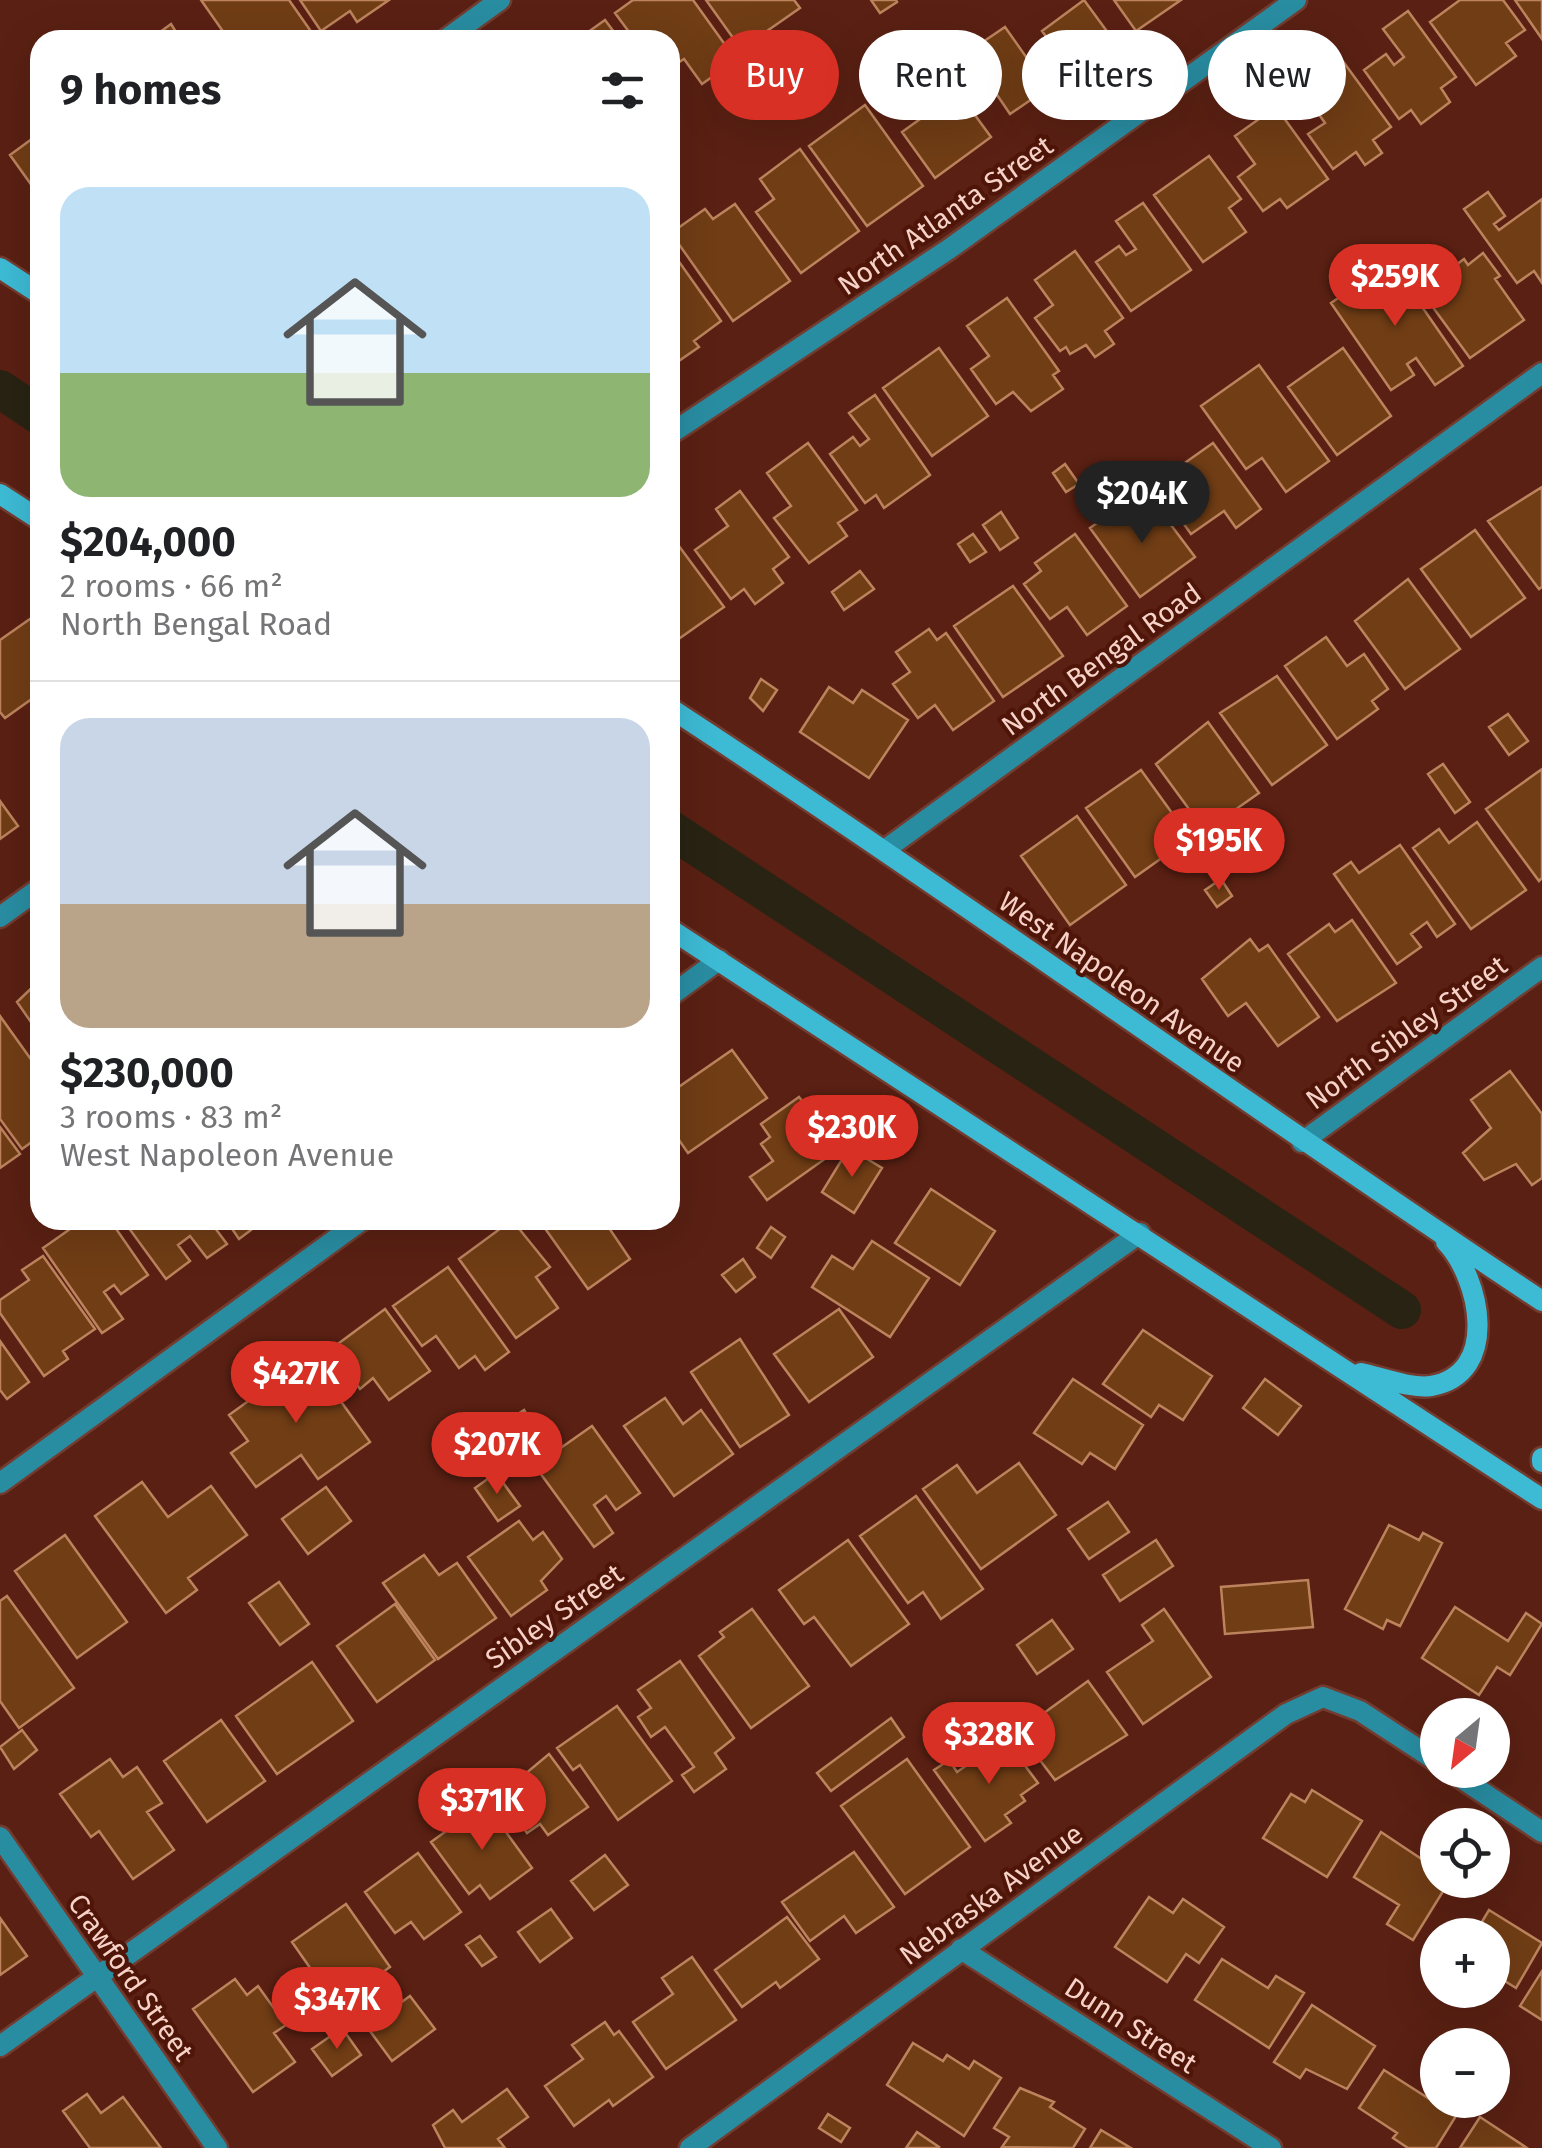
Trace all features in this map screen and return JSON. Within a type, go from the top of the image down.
[{"type":"main road","points":[[0,268],[30,288]]},
{"type":"main road","points":[[0,494],[30,514]]},
{"type":"main road","name":"West Napoleon Avenue","points":[[680,715],[886,849],[1302,1142],[1542,1301]]},
{"type":"main road","points":[[680,935],[1542,1498]]},
{"type":"main road","points":[[1349,1371],[1430,1386],[1459,1372],[1477,1346],[1478,1308],[1454,1251],[1434,1230]]},
{"type":"street","points":[[459,30],[500,0]]},
{"type":"street","name":"North Atlanta Street","points":[[680,427],[949,250],[1296,0]]},
{"type":"street","name":"North Bengal Road","points":[[886,849],[1542,373]]},
{"type":"street","points":[[0,917],[30,895]]},
{"type":"street","points":[[680,989],[719,960]]},
{"type":"street","name":"North Sibley Street","points":[[1302,1142],[1542,967]]},
{"type":"street","points":[[0,1484],[348,1230]]},
{"type":"street","name":"Sibley Street","points":[[0,2046],[1140,1233]]},
{"type":"street","name":"Nebraska Avenue","points":[[690,2148],[1286,1714],[1323,1697],[1360,1711],[1420,1750]]},
{"type":"street","points":[[1476,1788],[1542,1832]]},
{"type":"street","name":"Crawford Street","points":[[0,1837],[217,2148]]},
{"type":"street","name":"Dunn Street","points":[[960,1949],[1272,2148]]},
{"type":"building","points":[[201,0],[289,0],[310,30],[222,30]]},
{"type":"building","points":[[300,0],[389,0],[357,22],[350,11],[320,30]]},
{"type":"building","points":[[633,0],[693,0],[714,30],[710,30],[710,78],[702,84],[684,59],[680,62],[680,30],[628,30],[615,13]]},
{"type":"building","points":[[706,0],[794,0],[800,8],[768,30],[727,30]]},
{"type":"building","points":[[871,0],[896,0],[897,2],[880,13]]},
{"type":"building","points":[[1084,0],[1106,30],[1043,30]]},
{"type":"building","points":[[1114,0],[1181,0],[1137,30]]},
{"type":"building","points":[[1460,0],[1503,0],[1525,30],[1506,43],[1516,56],[1476,85],[1430,22]]},
{"type":"building","points":[[1515,0],[1542,0],[1542,39]]},
{"type":"building","points":[[1408,11],[1456,77],[1441,88],[1450,102],[1421,124],[1411,110],[1399,119],[1364,70],[1386,54],[1394,65],[1404,57],[1383,29]]},
{"type":"building","points":[[605,20],[612,30],[591,30]]},
{"type":"building","points":[[1005,27],[1022,51],[1022,106],[1010,114],[1002,102],[1001,30]]},
{"type":"building","points":[[1346,65],[1391,127],[1373,140],[1382,153],[1365,165],[1356,152],[1333,169],[1308,134],[1325,123],[1323,120],[1346,120]]},
{"type":"building","points":[[859,109],[859,120],[876,120],[923,186],[867,226],[809,146]]},
{"type":"building","points":[[919,120],[979,120],[991,137],[935,178],[902,132]]},
{"type":"building","points":[[1258,120],[1285,120],[1328,179],[1287,208],[1280,199],[1263,211],[1238,177],[1255,164],[1235,136]]},
{"type":"building","points":[[30,140],[30,183],[10,155]]},
{"type":"building","points":[[800,149],[859,231],[801,273],[756,212],[774,199],[760,179]]},
{"type":"building","points":[[1209,156],[1241,199],[1229,208],[1246,232],[1203,262],[1154,195]]},
{"type":"building","points":[[1488,192],[1505,216],[1494,224],[1499,230],[1542,199],[1542,283],[1534,271],[1517,283],[1464,209]]},
{"type":"building","points":[[1143,203],[1191,270],[1131,311],[1096,262],[1119,246],[1126,255],[1136,249],[1116,221]]},
{"type":"building","points":[[735,204],[790,281],[733,321],[680,246],[680,227],[705,209],[713,219]]},
{"type":"building","points":[[1075,251],[1123,318],[1105,331],[1114,344],[1095,357],[1086,345],[1070,354],[1066,347],[1060,351],[1035,318],[1053,305],[1035,280]]},
{"type":"building","points":[[1483,253],[1500,276],[1495,279],[1524,320],[1470,358],[1421,291],[1464,259],[1468,265]]},
{"type":"building","points":[[1391,262],[1463,366],[1435,385],[1416,358],[1407,364],[1414,375],[1391,390],[1331,303]]},
{"type":"building","points":[[680,263],[721,321],[694,341],[699,347],[680,360]]},
{"type":"building","points":[[1007,298],[1059,371],[1053,375],[1063,389],[1031,411],[1013,392],[996,404],[971,369],[989,356],[967,326]]},
{"type":"building","points":[[939,348],[988,416],[932,456],[883,388]]},
{"type":"building","points":[[1343,348],[1391,416],[1337,455],[1288,387]]},
{"type":"building","points":[[1259,365],[1329,461],[1286,492],[1262,458],[1246,469],[1201,406]]},
{"type":"building","points":[[875,395],[930,475],[884,508],[876,495],[865,503],[830,454],[853,437],[860,446],[869,439],[849,413]]},
{"type":"building","points":[[808,443],[857,510],[838,523],[847,536],[809,563],[774,518],[791,506],[767,473]]},
{"type":"building","points":[[1213,443],[1261,509],[1236,528],[1224,511],[1191,534],[1155,484]]},
{"type":"building","points":[[1065,464],[1079,484],[1066,492],[1053,473]]},
{"type":"building","points":[[1542,487],[1542,587],[1539,589],[1488,521]]},
{"type":"building","points":[[740,491],[789,557],[773,569],[783,583],[755,604],[744,589],[731,599],[695,550],[728,526],[716,509]]},
{"type":"building","points":[[1133,497],[1151,521],[1162,513],[1195,557],[1140,597],[1090,528]]},
{"type":"building","points":[[1001,512],[1018,538],[1000,550],[983,525]]},
{"type":"building","points":[[1475,530],[1525,598],[1471,637],[1421,569]]},
{"type":"building","points":[[973,534],[986,552],[970,562],[958,544]]},
{"type":"building","points":[[1075,534],[1127,606],[1087,635],[1067,607],[1050,619],[1024,584],[1041,571],[1035,563]]},
{"type":"building","points":[[680,547],[724,607],[680,638]]},
{"type":"building","points":[[860,571],[874,589],[844,610],[832,592]]},
{"type":"building","points":[[1408,579],[1460,649],[1405,689],[1355,621]]},
{"type":"building","points":[[1013,586],[1063,656],[1003,697],[954,626]]},
{"type":"building","points":[[30,619],[30,700],[5,718],[0,712],[0,640]]},
{"type":"building","points":[[929,629],[937,640],[946,633],[994,701],[953,730],[935,705],[918,718],[893,684],[910,672],[896,652]]},
{"type":"building","points":[[1326,637],[1347,666],[1364,654],[1388,689],[1372,701],[1378,709],[1337,739],[1285,666]]},
{"type":"building","points":[[1277,676],[1327,745],[1272,785],[1220,713]]},
{"type":"building","points":[[761,679],[777,690],[763,711],[750,698]]},
{"type":"building","points":[[829,687],[853,703],[862,690],[908,720],[869,778],[800,732]]},
{"type":"building","points":[[1508,714],[1528,741],[1509,755],[1489,727]]},
{"type":"building","points":[[1208,722],[1259,793],[1205,831],[1156,764]]},
{"type":"building","points":[[1443,764],[1470,802],[1455,813],[1428,774]]},
{"type":"building","points":[[1542,769],[1542,878],[1539,881],[1486,809]]},
{"type":"building","points":[[1141,770],[1190,838],[1135,877],[1086,808]]},
{"type":"building","points":[[0,801],[18,826],[0,839]]},
{"type":"building","points":[[1077,816],[1126,885],[1070,925],[1021,856]]},
{"type":"building","points":[[1477,822],[1526,890],[1471,929],[1413,848],[1439,829],[1449,843]]},
{"type":"building","points":[[1400,845],[1455,924],[1437,937],[1427,922],[1411,934],[1421,947],[1397,964],[1334,874],[1351,862],[1359,873]]},
{"type":"building","points":[[1221,879],[1232,896],[1217,907],[1205,890]]},
{"type":"building","points":[[1352,920],[1396,983],[1337,1021],[1288,954],[1329,924],[1335,932]]},
{"type":"building","points":[[1250,939],[1259,951],[1268,945],[1319,1017],[1278,1046],[1246,1003],[1228,1016],[1202,979]]},
{"type":"building","points":[[30,990],[30,1021],[17,1002]]},
{"type":"building","points":[[0,1016],[30,1058],[30,1143],[22,1149],[0,1119]]},
{"type":"building","points":[[732,1050],[767,1098],[688,1153],[680,1141],[680,1086]]},
{"type":"building","points":[[1510,1071],[1542,1114],[1542,1178],[1532,1185],[1516,1164],[1484,1180],[1463,1153],[1491,1128],[1471,1100]]},
{"type":"building","points":[[799,1097],[807,1107],[811,1103],[826,1124],[834,1118],[850,1141],[767,1200],[750,1177],[773,1161],[761,1144],[770,1137],[761,1124]]},
{"type":"building","points":[[0,1127],[20,1154],[0,1168]]},
{"type":"building","points":[[849,1148],[882,1168],[854,1213],[822,1192]]},
{"type":"building","points":[[931,1189],[995,1231],[960,1285],[895,1243]]},
{"type":"building","points":[[771,1227],[785,1237],[771,1258],[757,1248]]},
{"type":"building","points":[[69,1230],[117,1230],[148,1275],[121,1294],[114,1285],[104,1292],[123,1319],[102,1333],[43,1248]]},
{"type":"building","points":[[130,1230],[216,1230],[227,1244],[207,1258],[190,1236],[178,1245],[190,1261],[166,1279]]},
{"type":"building","points":[[233,1230],[251,1230],[239,1239]]},
{"type":"building","points":[[498,1230],[520,1230],[550,1267],[536,1277],[558,1308],[516,1338],[459,1259]]},
{"type":"building","points":[[546,1230],[610,1230],[630,1259],[588,1289]]},
{"type":"building","points":[[872,1241],[929,1278],[890,1337],[812,1287],[832,1256],[853,1269]]},
{"type":"building","points":[[43,1256],[95,1329],[63,1351],[68,1359],[44,1376],[0,1313],[0,1300],[29,1280],[22,1270]]},
{"type":"building","points":[[743,1259],[755,1277],[736,1292],[722,1275]]},
{"type":"building","points":[[448,1267],[509,1352],[485,1370],[475,1356],[459,1368],[436,1336],[422,1346],[393,1306]]},
{"type":"building","points":[[385,1309],[430,1371],[389,1400],[373,1378],[360,1389],[331,1349]]},
{"type":"building","points":[[839,1309],[873,1357],[809,1402],[774,1354]]},
{"type":"building","points":[[1143,1330],[1212,1376],[1183,1420],[1159,1405],[1151,1417],[1103,1384]]},
{"type":"building","points":[[740,1339],[789,1415],[740,1447],[691,1372]]},
{"type":"building","points":[[0,1341],[29,1382],[7,1399],[0,1390]]},
{"type":"building","points":[[309,1357],[370,1442],[318,1479],[301,1455],[256,1487],[231,1453],[248,1441],[229,1415]]},
{"type":"building","points":[[1073,1379],[1143,1425],[1115,1469],[1090,1453],[1082,1464],[1034,1433]]},
{"type":"building","points":[[1265,1379],[1301,1406],[1278,1435],[1243,1408]]},
{"type":"building","points":[[665,1398],[683,1424],[701,1410],[733,1454],[674,1496],[624,1426]]},
{"type":"building","points":[[524,1410],[541,1438],[505,1462],[487,1434]]},
{"type":"building","points":[[592,1426],[640,1493],[616,1510],[606,1496],[594,1505],[613,1533],[594,1547],[535,1466]]},
{"type":"building","points":[[1019,1463],[1056,1515],[981,1569],[923,1489],[957,1465],[977,1493]]},
{"type":"building","points":[[496,1473],[520,1506],[498,1521],[475,1488]]},
{"type":"building","points":[[142,1482],[168,1517],[211,1486],[247,1535],[188,1578],[197,1590],[166,1613],[95,1516]]},
{"type":"building","points":[[326,1487],[351,1521],[308,1554],[282,1519]]},
{"type":"building","points":[[916,1496],[983,1589],[941,1619],[923,1592],[908,1603],[860,1536]]},
{"type":"building","points":[[1108,1502],[1129,1532],[1089,1559],[1068,1529]]},
{"type":"building","points":[[519,1521],[533,1540],[543,1532],[562,1559],[541,1581],[547,1590],[511,1616],[468,1557]]},
{"type":"building","points":[[1389,1525],[1419,1540],[1423,1533],[1442,1543],[1400,1626],[1387,1620],[1383,1629],[1345,1609]]},
{"type":"building","points":[[65,1535],[127,1622],[77,1658],[15,1571]]},
{"type":"building","points":[[848,1540],[909,1624],[851,1666],[814,1617],[804,1624],[779,1590]]},
{"type":"building","points":[[1156,1540],[1173,1566],[1120,1601],[1103,1575]]},
{"type":"building","points":[[424,1555],[439,1575],[457,1563],[496,1618],[438,1659],[383,1583]]},
{"type":"building","points":[[1308,1580],[1313,1627],[1225,1634],[1221,1587]]},
{"type":"building","points":[[279,1582],[309,1624],[280,1645],[249,1603]]},
{"type":"building","points":[[7,1596],[74,1688],[19,1728],[0,1701],[0,1601]]},
{"type":"building","points":[[395,1604],[435,1660],[377,1702],[337,1646]]},
{"type":"building","points":[[1455,1607],[1508,1641],[1526,1613],[1542,1624],[1510,1675],[1497,1667],[1479,1695],[1422,1658]]},
{"type":"building","points":[[752,1609],[809,1686],[751,1728],[699,1656],[724,1637],[720,1632]]},
{"type":"building","points":[[1164,1609],[1211,1677],[1143,1724],[1107,1672],[1153,1641],[1142,1625]]},
{"type":"building","points":[[1052,1620],[1073,1649],[1037,1674],[1017,1645]]},
{"type":"building","points":[[680,1661],[734,1738],[715,1753],[726,1769],[694,1792],[682,1775],[694,1767],[665,1727],[651,1737],[638,1717],[651,1708],[638,1690]]},
{"type":"building","points":[[312,1662],[353,1721],[277,1774],[236,1716]]},
{"type":"building","points":[[1088,1681],[1127,1735],[1055,1780],[1027,1743],[1042,1732],[1033,1721]]},
{"type":"building","points":[[617,1706],[672,1781],[618,1820],[580,1765],[573,1770],[557,1748]]},
{"type":"building","points":[[891,1718],[904,1737],[831,1791],[817,1773]]},
{"type":"building","points":[[221,1720],[265,1781],[207,1822],[164,1761]]},
{"type":"building","points":[[22,1730],[37,1750],[14,1769],[0,1747]]},
{"type":"building","points":[[1005,1739],[1038,1783],[1021,1795],[1025,1801],[1005,1815],[1011,1823],[985,1841],[934,1770],[949,1760],[957,1772]]},
{"type":"building","points":[[549,1754],[588,1807],[548,1835],[540,1824],[527,1833],[500,1795]]},
{"type":"building","points":[[110,1759],[123,1777],[137,1767],[162,1803],[147,1812],[174,1850],[133,1879],[99,1831],[91,1837],[60,1794]]},
{"type":"building","points":[[907,1759],[970,1847],[905,1894],[841,1806]]},
{"type":"building","points":[[1312,1790],[1362,1821],[1327,1877],[1263,1838],[1291,1794],[1305,1802]]},
{"type":"building","points":[[485,1803],[532,1868],[490,1899],[480,1885],[469,1894],[431,1842]]},
{"type":"building","points":[[1381,1832],[1420,1858],[1420,1898],[1439,1898],[1427,1918],[1420,1918],[1420,1929],[1413,1940],[1387,1924],[1399,1905],[1354,1877]]},
{"type":"building","points":[[854,1852],[894,1907],[856,1933],[844,1916],[810,1941],[782,1902]]},
{"type":"building","points":[[418,1853],[461,1912],[424,1939],[411,1922],[395,1933],[365,1892]]},
{"type":"building","points":[[605,1855],[628,1885],[594,1910],[571,1881]]},
{"type":"building","points":[[1149,1897],[1173,1913],[1183,1899],[1224,1927],[1199,1963],[1186,1954],[1167,1982],[1115,1947]]},
{"type":"building","points":[[346,1904],[390,1967],[336,2005],[292,1942]]},
{"type":"building","points":[[551,1909],[572,1938],[540,1962],[518,1932]]},
{"type":"building","points":[[1489,1910],[1502,1918],[1484,1918]]},
{"type":"building","points":[[787,1917],[819,1959],[780,1988],[776,1982],[742,2007],[715,1970]]},
{"type":"building","points":[[0,1918],[27,1956],[0,1975]]},
{"type":"building","points":[[1510,1923],[1542,1943],[1516,1988],[1510,1984]]},
{"type":"building","points":[[480,1936],[496,1957],[482,1966],[466,1945]]},
{"type":"building","points":[[692,1957],[736,2020],[666,2069],[633,2022],[673,1994],[662,1978]]},
{"type":"building","points":[[1222,1959],[1268,1988],[1276,1976],[1304,1993],[1269,2048],[1195,2000]]},
{"type":"building","points":[[1542,1971],[1542,2020],[1520,2006]]},
{"type":"building","points":[[235,1979],[247,1995],[258,1986],[286,2025],[274,2033],[295,2062],[253,2092],[193,2009]]},
{"type":"building","points":[[410,1996],[435,2029],[392,2061],[367,2027]]},
{"type":"building","points":[[1312,2005],[1375,2046],[1347,2089],[1306,2069],[1300,2078],[1274,2062]]},
{"type":"building","points":[[605,2022],[614,2035],[619,2031],[653,2077],[613,2106],[609,2100],[574,2126],[545,2086],[583,2059],[572,2045]]},
{"type":"building","points":[[342,2028],[361,2055],[332,2076],[312,2049]]},
{"type":"building","points":[[913,2043],[943,2061],[947,2055],[969,2069],[974,2061],[1001,2078],[964,2136],[887,2085]]},
{"type":"building","points":[[1384,2070],[1420,2093],[1420,2118],[1455,2118],[1436,2148],[1408,2148],[1393,2138],[1397,2133],[1359,2108]]},
{"type":"building","points":[[1020,2088],[1054,2102],[1050,2107],[1085,2129],[1073,2148],[1002,2147],[1009,2137],[994,2128]]},
{"type":"building","points":[[507,2089],[528,2117],[498,2139],[505,2148],[445,2148],[433,2125],[453,2110],[462,2122]]},
{"type":"building","points":[[87,2094],[101,2113],[123,2097],[161,2148],[90,2148],[63,2111]]},
{"type":"building","points":[[828,2114],[850,2128],[841,2142],[819,2128]]},
{"type":"building","points":[[1482,2118],[1527,2148],[1460,2148]]},
{"type":"building","points":[[1101,2130],[1131,2148],[1090,2148]]},
{"type":"building","points":[[917,2132],[939,2147],[906,2148]]},
{"type":"waterway","points":[[0,389],[30,409]]},
{"type":"waterway","points":[[680,836],[1402,1310]]}]
